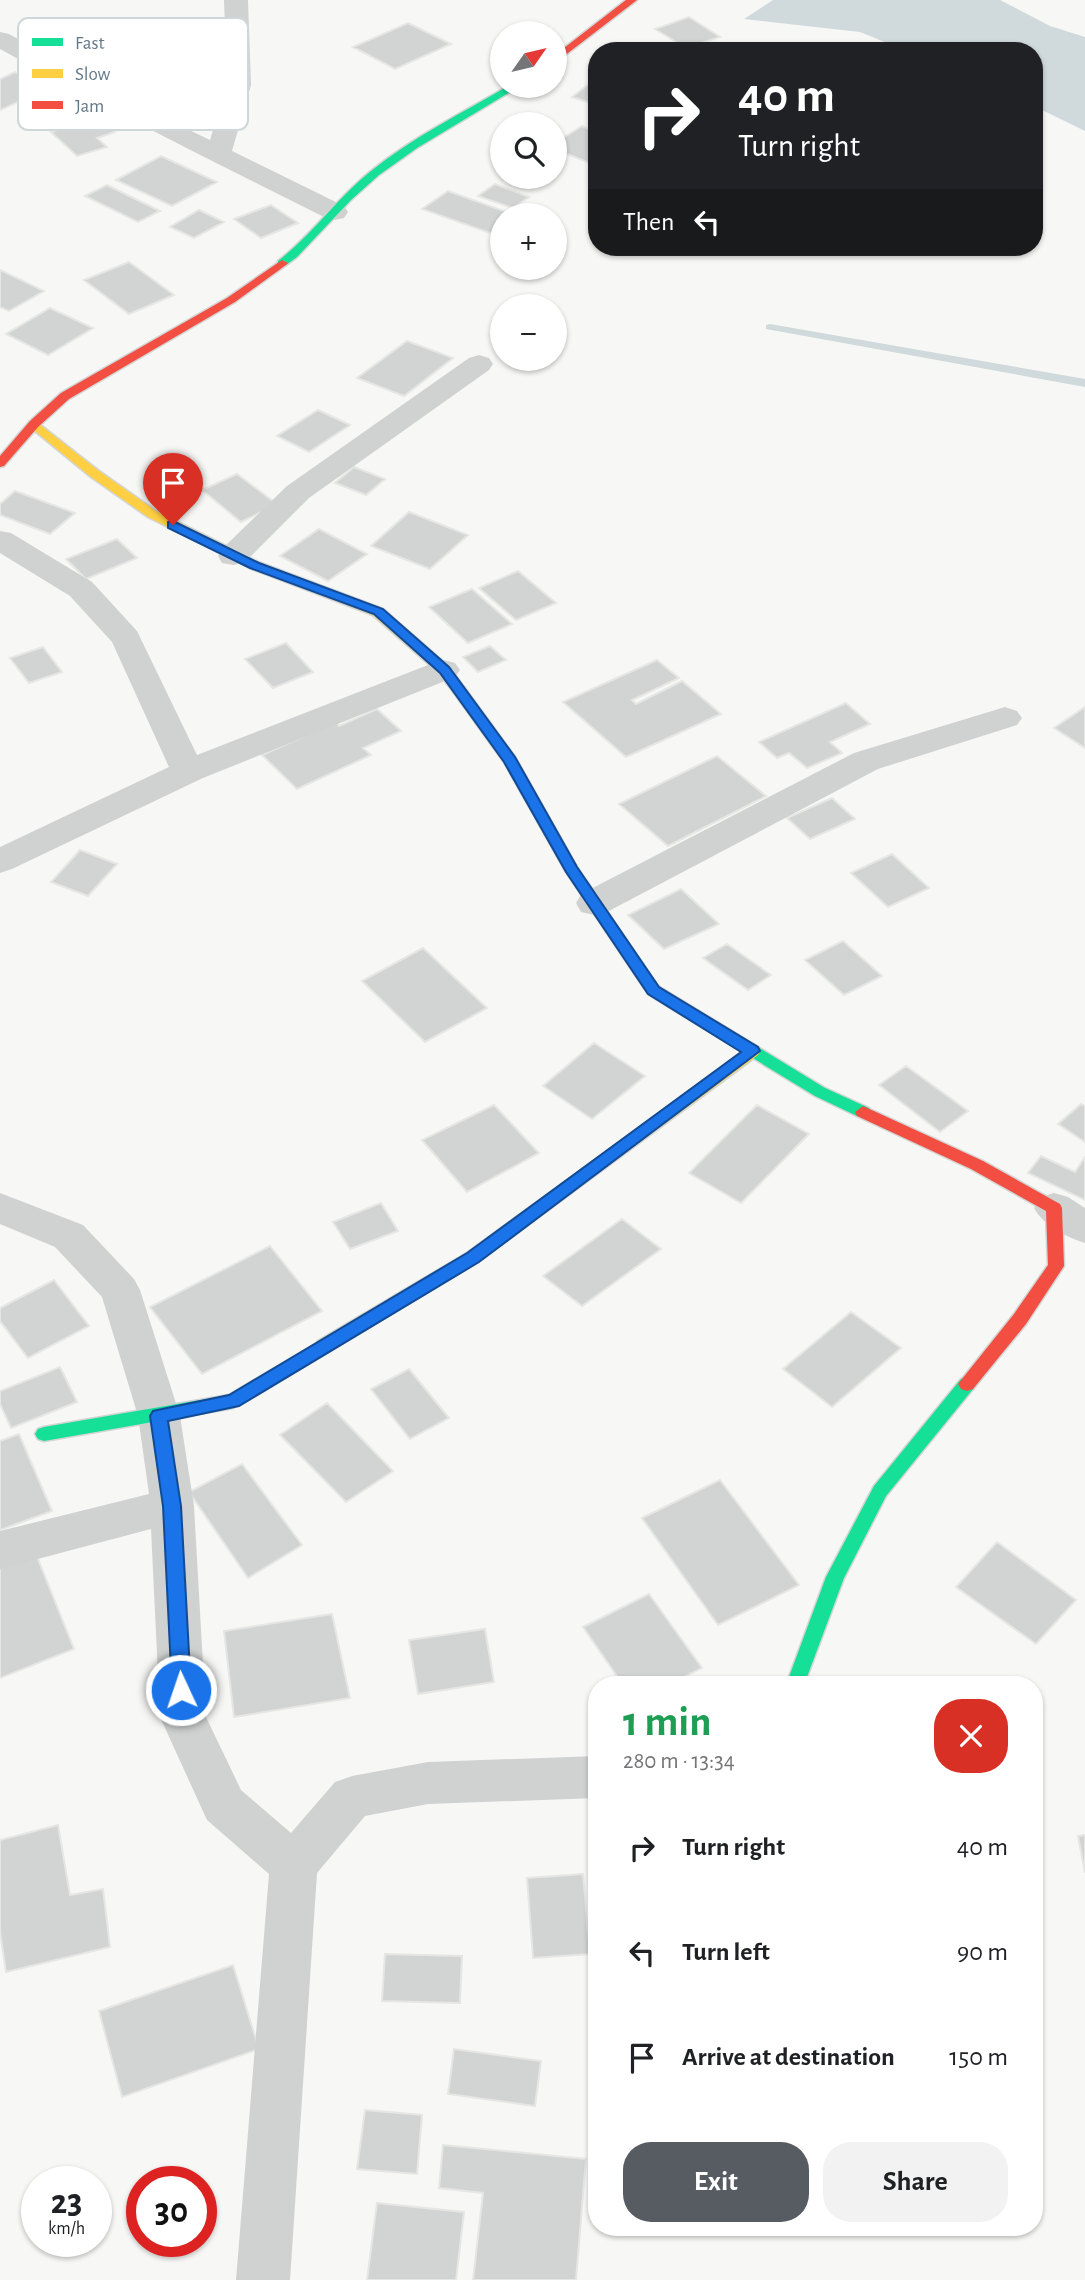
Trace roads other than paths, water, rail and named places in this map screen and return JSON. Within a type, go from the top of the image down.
[{"type":"street","points":[[236,0],[237,18]]},
{"type":"street","points":[[567,51],[632,0]]},
{"type":"street","points":[[0,39],[18,49]]},
{"type":"street","points":[[0,463],[34,424],[65,396],[231,300],[302,249],[357,188],[393,160],[495,98]]},
{"type":"street","points":[[168,130],[335,212]]},
{"type":"street","points":[[218,155],[226,130]]},
{"type":"street","points":[[233,556],[298,492],[478,364]]},
{"type":"street","points":[[34,424],[95,474],[152,514],[233,556],[378,612],[444,670],[510,760],[571,869],[653,990],[820,1092],[977,1165],[1069,1218],[1056,1266],[1020,1319],[880,1491],[835,1577],[798,1676]]},
{"type":"street","points":[[0,540],[81,589],[126,638],[181,760],[191,770]]},
{"type":"street","points":[[0,861],[191,770],[444,670]]},
{"type":"street","points":[[594,903],[866,761],[1005,718]]},
{"type":"street","points":[[44,1434],[233,1401],[473,1257],[753,1051]]},
{"type":"street","points":[[0,1208],[69,1236],[120,1290],[159,1416],[172,1506],[183,1717],[224,1805],[294,1865]]},
{"type":"street","points":[[0,1550],[172,1506]]},
{"type":"street","points":[[263,2280],[294,1865],[352,1797],[428,1783],[588,1777]]},
{"type":"waterway","points":[[770,327],[1085,383]]}]
